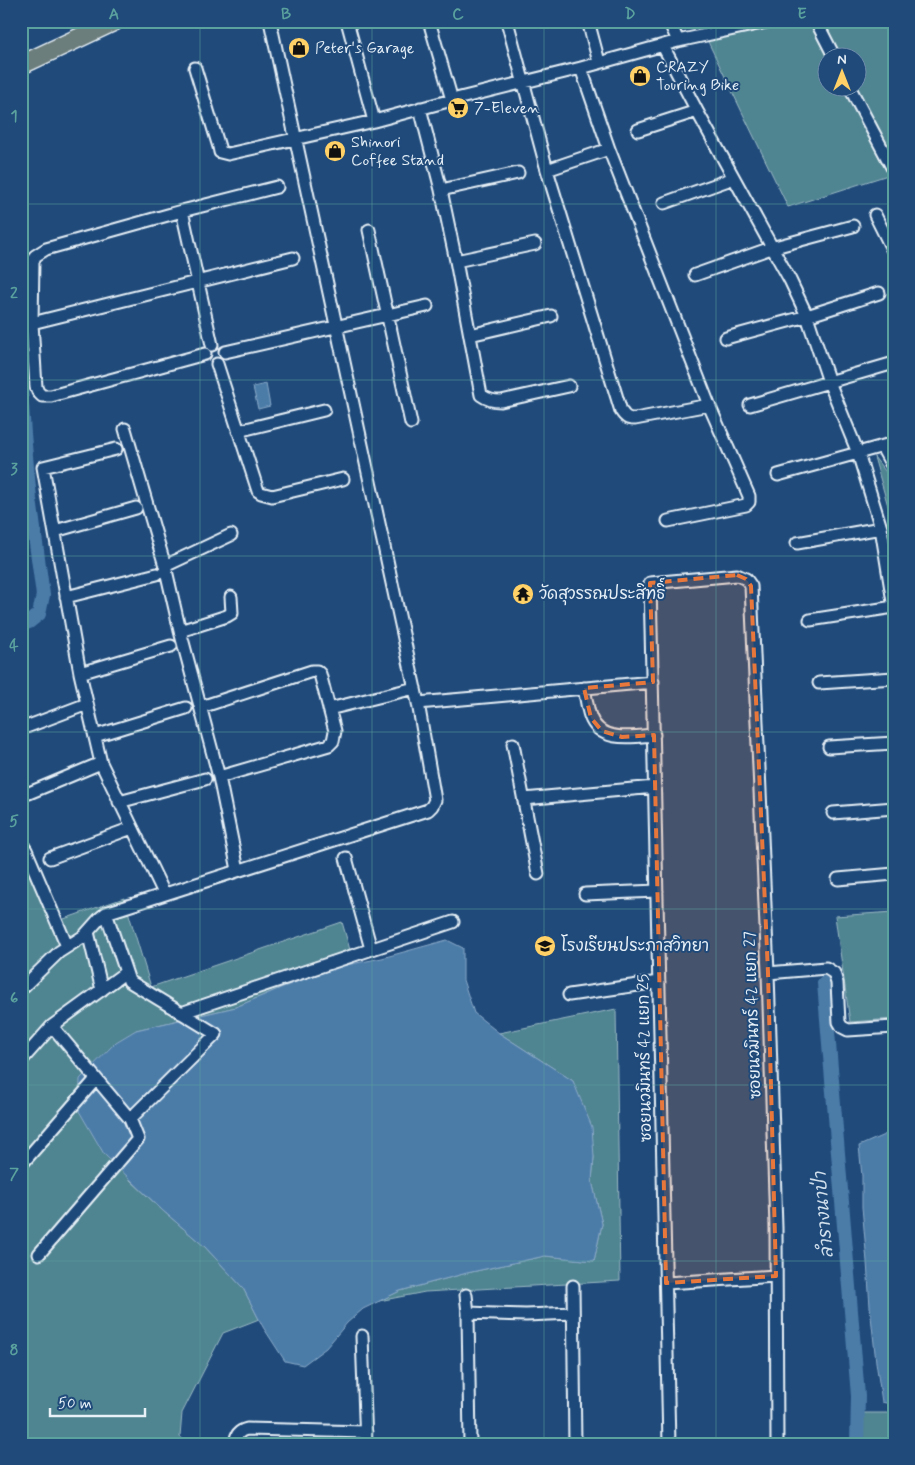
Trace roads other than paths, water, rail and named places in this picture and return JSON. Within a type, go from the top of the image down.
[{"type":"main road","points":[[21,65],[115,21]]},
{"type":"street","points":[[21,989],[59,952],[84,936],[106,912],[428,810],[435,800],[415,688],[270,21]]},
{"type":"street","points":[[347,21],[374,121]]},
{"type":"street","points":[[428,21],[452,100]]},
{"type":"street","points":[[507,21],[522,83],[547,170],[624,417],[628,420],[635,420],[709,405]]},
{"type":"street","points":[[588,21],[600,62]]},
{"type":"street","points":[[669,21],[678,41]]},
{"type":"street","points":[[195,68],[220,152],[228,154],[374,121],[678,41],[771,21]]},
{"type":"street","points":[[816,21],[830,48]]},
{"type":"street","points":[[663,46],[790,280],[807,316],[829,382],[858,453],[880,528],[894,607],[810,620]]},
{"type":"street","points":[[581,68],[609,150],[709,405],[749,496],[749,502],[746,505],[668,520]]},
{"type":"street","points":[[855,98],[894,171]]},
{"type":"street","points":[[420,108],[441,190],[482,395],[492,401],[501,401],[569,386]]},
{"type":"street","points":[[638,130],[697,111]]},
{"type":"street","points":[[547,170],[609,150]]},
{"type":"street","points":[[441,190],[518,173]]},
{"type":"street","points":[[664,203],[734,178]]},
{"type":"street","points":[[182,211],[197,281],[209,349],[209,362],[212,364],[222,362],[225,352],[220,346],[209,349],[47,397],[42,396],[36,387],[32,323],[33,262],[39,252],[182,211],[277,187]]},
{"type":"street","points":[[875,215],[894,253]]},
{"type":"street","points":[[695,275],[771,248],[853,226]]},
{"type":"street","points":[[369,230],[411,423]]},
{"type":"street","points":[[456,261],[535,244]]},
{"type":"street","points":[[32,323],[293,258]]},
{"type":"street","points":[[726,338],[807,316],[879,293]]},
{"type":"street","points":[[225,352],[427,306]]},
{"type":"street","points":[[470,335],[551,316]]},
{"type":"street","points":[[750,405],[894,363]]},
{"type":"street","points":[[217,364],[258,491],[261,494],[272,496],[343,479]]},
{"type":"street","points":[[238,431],[324,410]]},
{"type":"street","points":[[125,429],[161,570],[180,631],[220,777],[238,870]]},
{"type":"street","points":[[778,476],[894,444]]},
{"type":"street","points":[[882,447],[894,469]]},
{"type":"street","points":[[116,449],[43,467],[80,673],[101,763],[164,894]]},
{"type":"street","points":[[54,531],[136,508]]},
{"type":"street","points":[[797,543],[880,528]]},
{"type":"street","points":[[66,597],[161,570],[230,535]]},
{"type":"street","name":"ซอยนวมินทร์ 42 แยก 25","points":[[669,1444],[650,582],[737,575],[746,579],[751,586]]},
{"type":"street","name":"ซอยนวมินทร์ 42 แยก 27","points":[[751,586],[768,973],[776,1228],[778,1444]]},
{"type":"street","points":[[180,631],[232,613],[231,597]]},
{"type":"street","points":[[80,673],[171,646]]},
{"type":"street","points":[[201,707],[312,671],[317,671],[320,674],[335,731],[333,741],[329,745],[220,777]]},
{"type":"street","points":[[819,683],[894,678]]},
{"type":"street","points":[[418,703],[653,682]]},
{"type":"street","points":[[329,709],[415,688]]},
{"type":"street","points":[[584,688],[591,718],[602,731],[610,735],[622,737],[654,735]]},
{"type":"street","points":[[21,729],[87,704]]},
{"type":"street","points":[[95,736],[186,708]]},
{"type":"street","points":[[829,747],[894,743]]},
{"type":"street","points":[[513,744],[538,874]]},
{"type":"street","points":[[29,793],[101,763]]},
{"type":"street","points":[[120,802],[205,779]]},
{"type":"street","points":[[524,799],[655,787]]},
{"type":"street","points":[[833,813],[894,808]]},
{"type":"street","points":[[50,858],[132,828]]},
{"type":"street","points":[[21,847],[26,850],[67,946]]},
{"type":"street","points":[[346,858],[371,949]]},
{"type":"street","points":[[838,879],[894,874]]},
{"type":"street","points":[[585,894],[657,891]]},
{"type":"street","points":[[106,912],[129,981],[216,1034],[130,1119]]},
{"type":"street","points":[[181,1013],[453,922]]},
{"type":"street","points":[[88,932],[102,990]]},
{"type":"street","points":[[768,973],[826,968],[834,973],[837,983],[839,1022],[842,1027],[848,1030],[894,1027]]},
{"type":"street","points":[[21,1061],[52,1026],[126,972]]},
{"type":"street","points":[[569,995],[659,982]]},
{"type":"street","points":[[38,1254],[138,1139],[130,1119],[52,1026]]},
{"type":"street","points":[[21,1165],[96,1079]]},
{"type":"street","points":[[666,1283],[776,1276]]},
{"type":"street","points":[[573,1286],[575,1444]]},
{"type":"street","points":[[466,1295],[468,1313],[470,1444]]},
{"type":"street","points":[[468,1313],[526,1315],[574,1313]]},
{"type":"street","points":[[362,1336],[366,1444]]},
{"type":"street","points":[[236,1444],[235,1438],[238,1433],[247,1429],[366,1432]]},
{"type":"water","points":[[266,384],[270,406],[258,409],[253,387]]},
{"type":"water","points":[[447,940],[463,948],[463,980],[474,1013],[499,1033],[573,1081],[592,1127],[594,1157],[592,1181],[602,1224],[594,1261],[545,1256],[467,1273],[400,1291],[363,1309],[347,1323],[326,1348],[303,1365],[285,1361],[263,1327],[243,1288],[205,1247],[162,1210],[104,1154],[79,1111],[80,1079],[116,1042],[136,1030],[236,1007],[283,987],[341,966],[382,958]]},
{"type":"water","points":[[894,1131],[894,1405],[882,1402],[876,1362],[862,1207],[862,1176],[859,1146]]},
{"type":"waterway","points":[[21,388],[30,499],[43,595],[39,614],[29,622],[21,625]]},
{"type":"waterway","name":"ลำรางนาป่า","points":[[824,983],[858,1396],[857,1444]]},
{"type":"place","name":"Peter's Garage","points":[[299,48]]},
{"type":"place","name":"CRAZY Touring Bike","points":[[640,76]]},
{"type":"place","name":"7-Eleven","points":[[458,108]]},
{"type":"place","name":"Shinori Coffee Stand","points":[[335,151]]},
{"type":"place","name":"วัดสุวรรณประสิทธิ์","points":[[523,594]]},
{"type":"place","name":"โรงเรียนประภาสวิทยา","points":[[545,946]]}]
